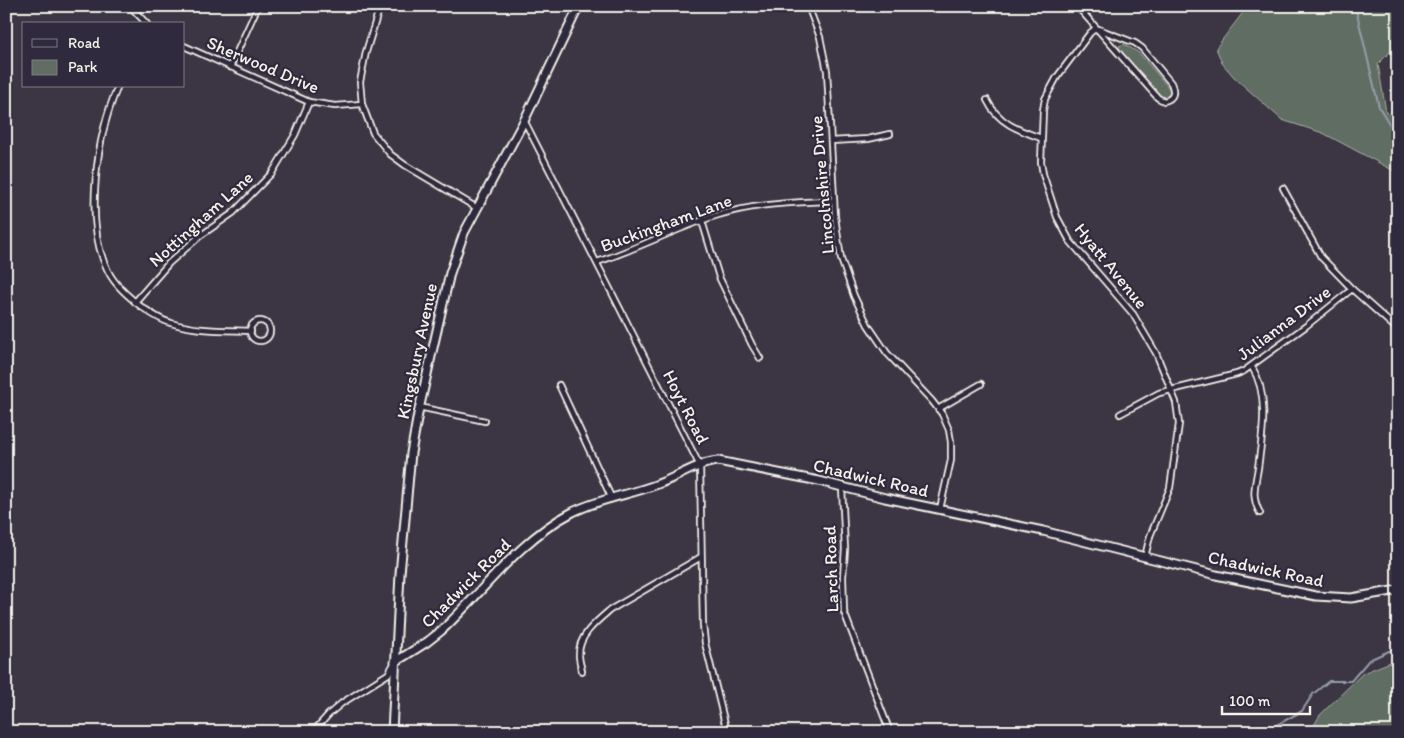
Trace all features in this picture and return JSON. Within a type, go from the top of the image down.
[{"type":"street","points":[[130,6],[145,22]]},
{"type":"street","points":[[230,67],[258,6]]},
{"type":"street","points":[[380,6],[361,69],[360,82],[362,104],[373,133],[390,154],[405,165],[477,208]]},
{"type":"street","name":"Kingsbury Avenue","points":[[392,732],[394,662],[411,453],[452,266],[464,233],[524,120],[579,6]]},
{"type":"street","name":"Lincolnshire Drive","points":[[808,6],[824,50],[829,94],[837,239],[841,259],[860,310],[868,325],[887,353],[938,409],[949,430],[952,451],[950,470],[940,509]]},
{"type":"street","points":[[1077,6],[1096,28],[1158,98],[1164,102],[1173,96],[1174,90],[1171,83],[1142,48],[1135,43],[1096,28]]},
{"type":"street","name":"Hyatt Avenue","points":[[1096,28],[1090,33],[1057,77],[1045,100],[1042,110],[1041,162],[1043,174],[1063,229],[1070,241],[1133,314],[1156,353],[1176,402],[1179,424],[1170,488],[1150,536],[1145,557]]},
{"type":"street","name":"Sherwood Drive","points":[[185,46],[309,102],[335,106],[362,104]]},
{"type":"street","points":[[117,88],[101,138],[96,177],[96,222],[102,256],[108,270],[122,290],[135,302],[161,319],[181,326],[251,331]]},
{"type":"street","points":[[986,100],[998,118],[1010,126],[1041,138]]},
{"type":"street","name":"Nottingham Lane","points":[[135,302],[169,263],[192,242],[233,213],[272,173],[295,135],[309,102]]},
{"type":"street","name":"Hoyt Road","points":[[524,120],[700,466],[701,558],[705,643],[726,732]]},
{"type":"street","points":[[831,141],[890,134]]},
{"type":"street","points":[[1283,188],[1321,257],[1352,289],[1398,330]]},
{"type":"street","name":"Buckingham Lane","points":[[596,262],[667,233],[716,216],[755,207],[834,201]]},
{"type":"street","points":[[702,221],[719,277],[760,358]]},
{"type":"street","name":"Julianna Drive","points":[[1120,414],[1159,393],[1237,374],[1252,367],[1352,289]]},
{"type":"street","points":[[261,321],[267,324],[270,330],[269,336],[261,340],[253,337],[251,331],[253,325],[261,321]]},
{"type":"street","points":[[1252,367],[1258,376],[1263,423],[1254,498],[1260,513]]},
{"type":"street","points":[[938,409],[981,384]]},
{"type":"street","points":[[560,386],[612,499]]},
{"type":"street","points":[[420,407],[486,420]]},
{"type":"street","name":"Chadwick Road","points":[[394,662],[441,631],[543,530],[572,512],[658,484],[714,461],[723,461],[1043,531],[1216,575],[1316,596],[1351,598],[1398,590]]},
{"type":"street","name":"Larch Road","points":[[842,487],[845,549],[844,612],[890,732]]},
{"type":"street","points":[[582,671],[578,656],[580,645],[598,620],[610,610],[701,558]]},
{"type":"street","points":[[313,732],[342,703],[388,674],[394,662]]},
{"type":"green space","points":[[1248,6],[1398,6],[1398,44],[1378,64],[1386,112],[1398,121],[1398,173],[1323,133],[1282,120],[1234,77],[1222,63],[1216,48]]},
{"type":"green space","points":[[1124,44],[1139,53],[1169,88],[1170,93],[1167,96],[1163,97],[1158,94],[1120,50],[1119,46]]},
{"type":"green space","points":[[1398,659],[1398,732],[1310,732],[1320,715],[1363,673]]},
{"type":"waterway","points":[[1353,6],[1357,14],[1379,107],[1398,138]]},
{"type":"waterway","points":[[1264,732],[1302,711],[1313,694],[1329,681],[1351,681],[1369,660],[1398,647]]}]
